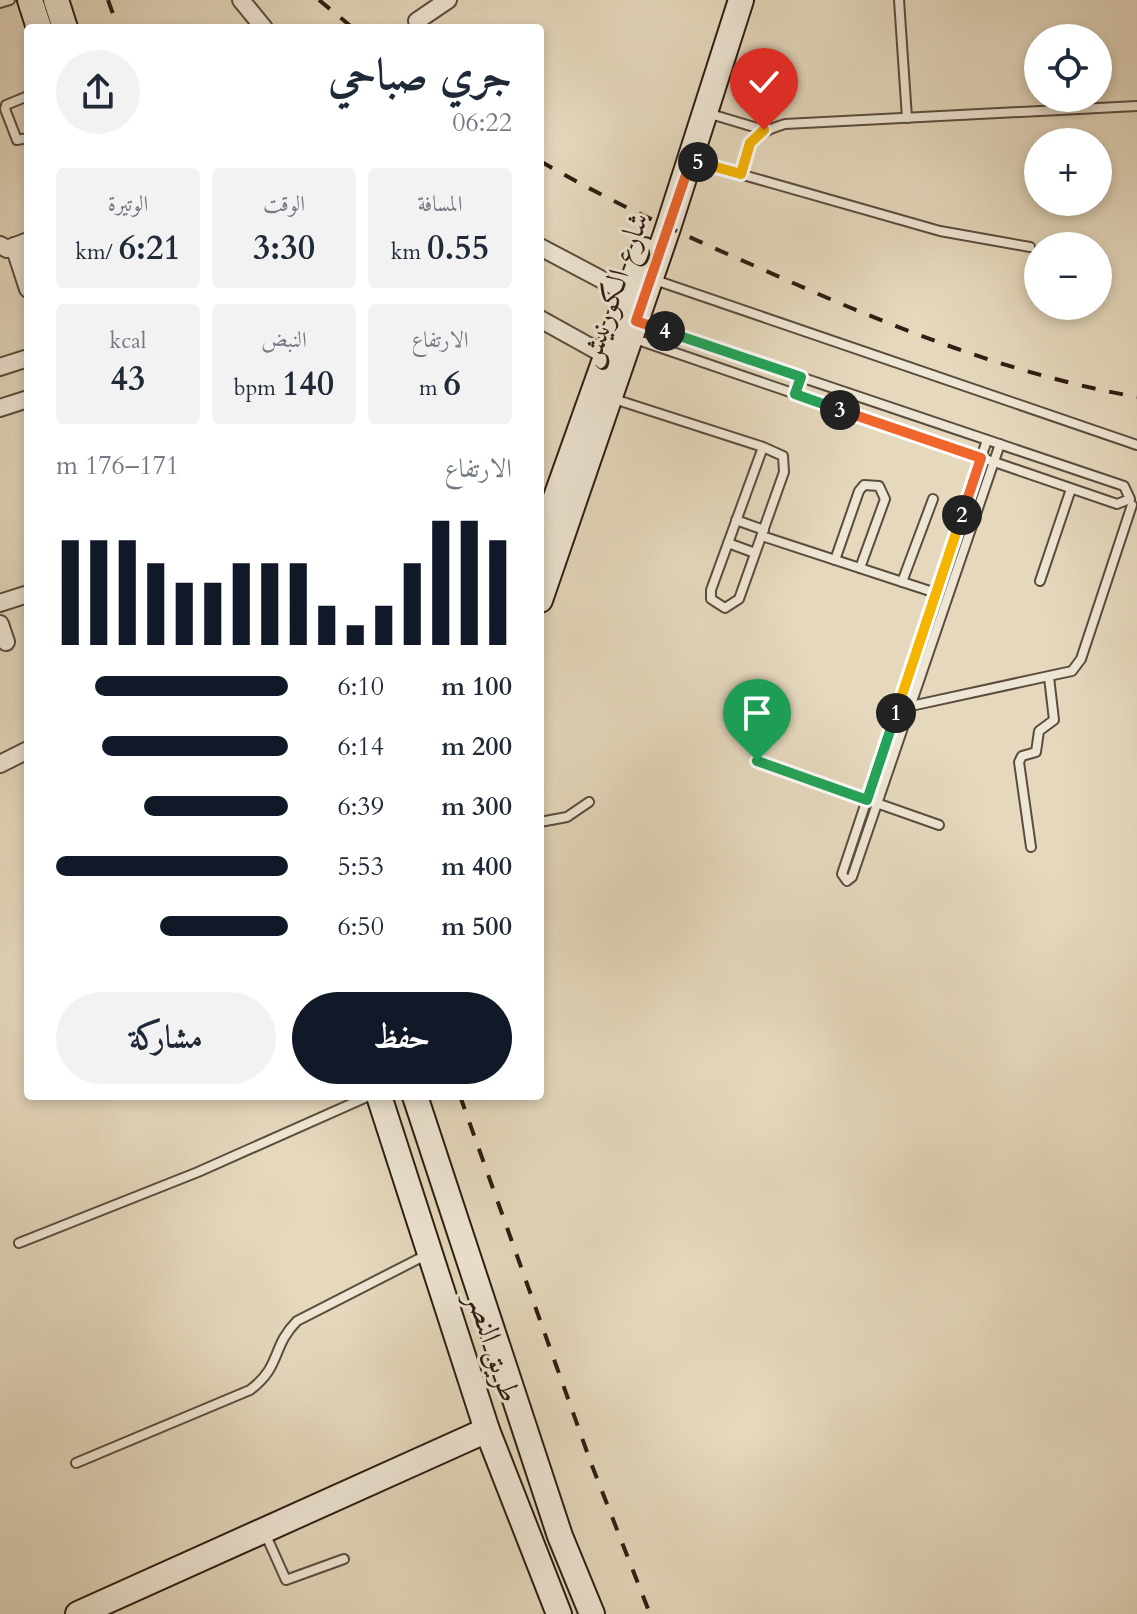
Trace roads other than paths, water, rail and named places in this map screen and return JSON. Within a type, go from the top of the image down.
[{"type":"main road","points":[[30,0],[38,24]]},
{"type":"main road","points":[[56,0],[64,24]]},
{"type":"main road","name":"شارع الكورنيش","points":[[544,525],[613,359],[633,329],[651,278],[698,110],[735,1]]},
{"type":"main road","name":"شارع الكورنيش","points":[[544,588],[609,398],[613,359],[627,293],[684,158]]},
{"type":"main road","name":"طريق النصر","points":[[380,1100],[487,1430],[559,1614]]},
{"type":"main road","name":"طريق النصر","points":[[416,1100],[560,1536],[592,1614]]},
{"type":"main road","points":[[78,1614],[487,1430]]},
{"type":"street","points":[[241,0],[261,24]]},
{"type":"street","points":[[417,21],[448,0]]},
{"type":"street","points":[[20,243],[24,266]]},
{"type":"street","points":[[544,249],[627,293]]},
{"type":"street","points":[[544,321],[613,359]]},
{"type":"street","points":[[0,367],[24,359]]},
{"type":"street","points":[[0,408],[24,400]]},
{"type":"street","points":[[0,603],[24,595]]},
{"type":"street","points":[[0,624],[6,642]]},
{"type":"street","points":[[0,764],[24,752]]},
{"type":"lane","points":[[0,3],[10,0]]},
{"type":"lane","points":[[899,0],[907,118]]},
{"type":"lane","points":[[24,97],[10,102],[5,109],[13,137],[24,139]]},
{"type":"lane","points":[[741,174],[750,143],[764,130],[785,124],[1137,106]]},
{"type":"lane","points":[[698,110],[764,130]]},
{"type":"lane","points":[[684,158],[940,231],[1024,246]]},
{"type":"lane","points":[[651,278],[1137,445]]},
{"type":"lane","points":[[633,329],[709,346],[1124,486],[1130,494],[1132,505],[1081,659],[1072,671],[911,706]]},
{"type":"lane","points":[[633,329],[703,363],[1071,489],[1117,504],[1132,505]]},
{"type":"lane","points":[[703,363],[709,346]]},
{"type":"lane","points":[[795,394],[801,377]]},
{"type":"lane","points":[[609,398],[763,447],[779,453],[786,467],[739,599],[733,606],[717,605],[711,599],[711,590],[763,447]]},
{"type":"lane","points":[[987,440],[842,874],[847,881],[852,877],[1000,444]]},
{"type":"lane","points":[[835,560],[859,491],[864,485],[879,486],[885,499],[860,568]]},
{"type":"lane","points":[[1040,581],[1071,489]]},
{"type":"lane","points":[[902,582],[933,499]]},
{"type":"lane","points":[[736,520],[835,560],[948,595]]},
{"type":"lane","points":[[728,543],[755,553]]},
{"type":"lane","points":[[1031,847],[1019,762],[1022,756],[1036,752],[1039,731],[1054,720],[1049,677]]},
{"type":"lane","points":[[904,691],[914,694]]},
{"type":"lane","points":[[757,761],[939,825]]},
{"type":"lane","points":[[544,821],[567,817],[589,802]]},
{"type":"lane","points":[[19,1243],[198,1172],[360,1100]]},
{"type":"lane","points":[[76,1463],[250,1390],[269,1375],[283,1335],[297,1321],[431,1253]]},
{"type":"lane","points":[[264,1530],[286,1580],[344,1559]]},
{"type":"railway","points":[[108,0],[117,24]]},
{"type":"railway","points":[[319,0],[348,24]]},
{"type":"railway","points":[[544,163],[679,232],[900,328],[1041,375],[1137,397]]},
{"type":"railway","points":[[461,1100],[591,1463],[650,1614]]}]
